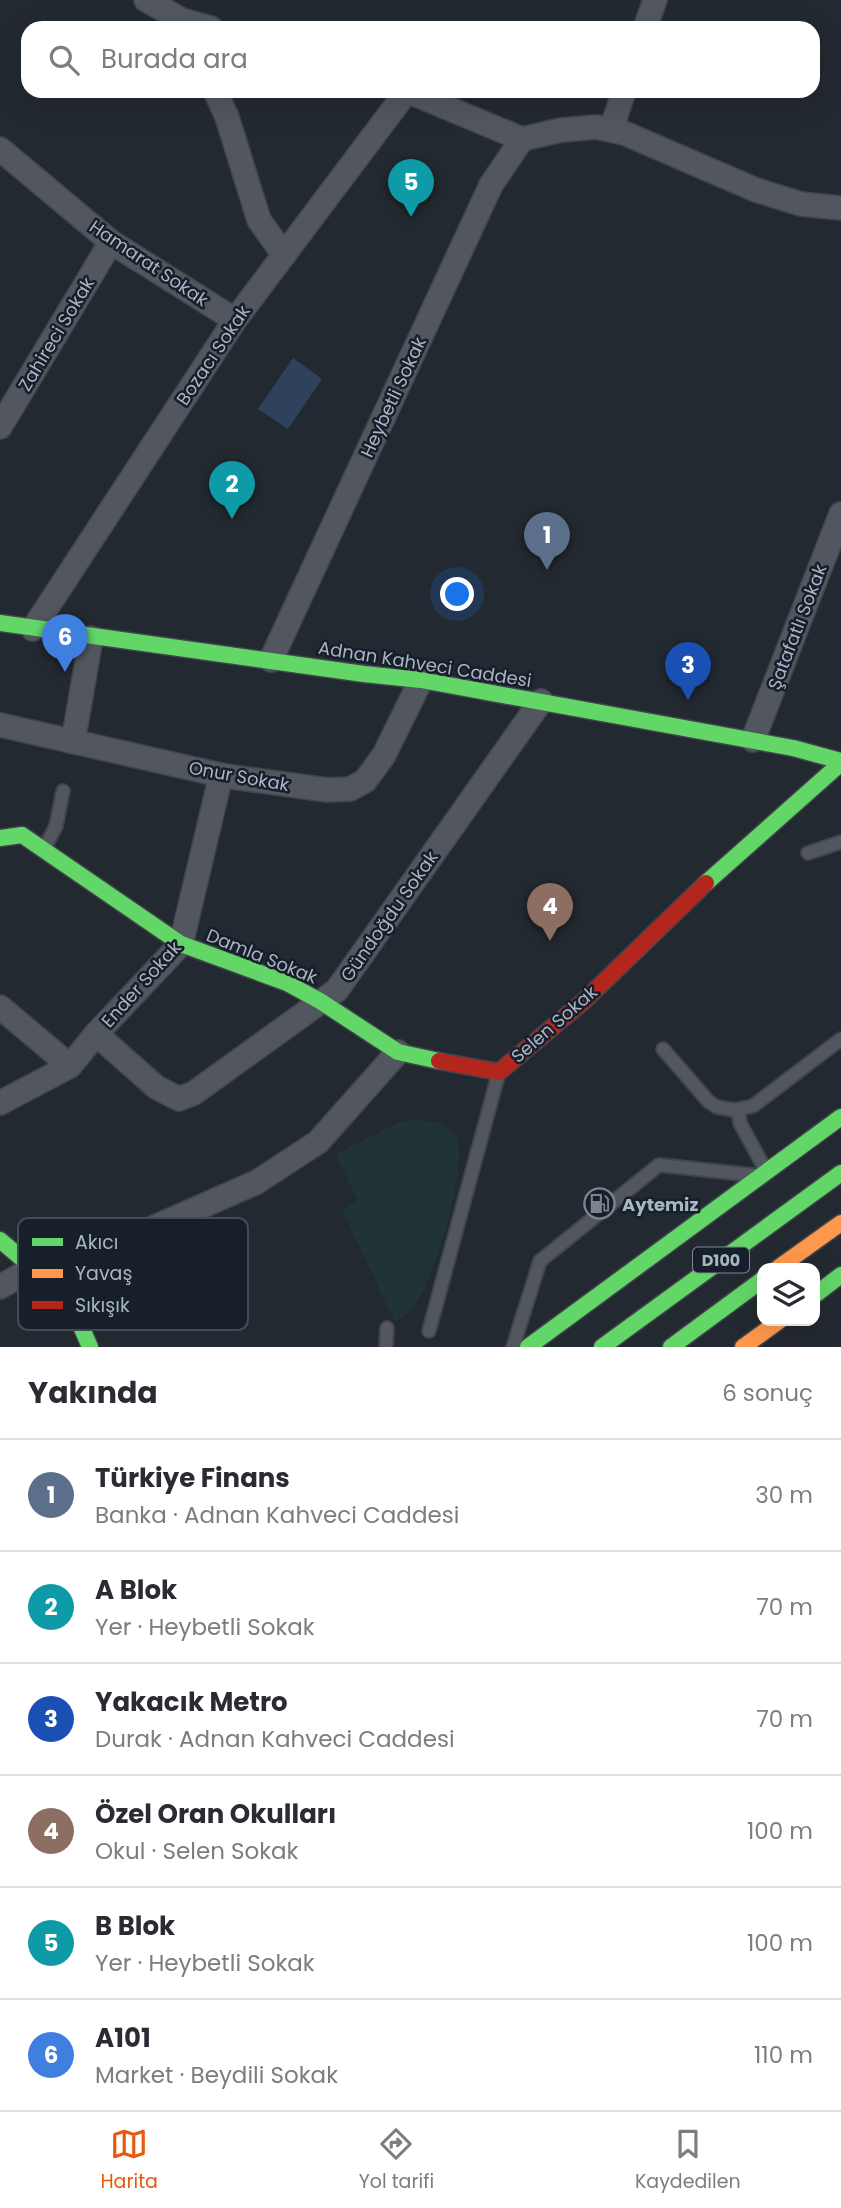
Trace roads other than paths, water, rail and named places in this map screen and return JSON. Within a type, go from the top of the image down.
[{"type":"main road","name":"Adnan Kahveci Caddesi","points":[[0,623],[381,678],[421,680],[753,740],[841,762]]},
{"type":"main road","name":"Selen Sokak","points":[[398,1052],[499,1072],[584,1000],[705,884],[841,762]]},
{"type":"main road","name":"Damla Sokak","points":[[0,838],[22,835],[181,944],[287,983],[320,1001],[398,1052]]},
{"type":"main road","points":[[528,1347],[841,1117]]},
{"type":"main road","name":"D100","points":[[602,1347],[841,1173]]},
{"type":"main road","points":[[785,1263],[841,1223]]},
{"type":"main road","points":[[0,1240],[18,1254]]},
{"type":"main road","points":[[820,1291],[841,1275]]},
{"type":"main road","name":"D100","points":[[671,1347],[757,1284]]},
{"type":"main road","points":[[743,1347],[772,1326]]},
{"type":"main road","points":[[83,1330],[90,1347]]},
{"type":"street","points":[[146,0],[179,21]]},
{"type":"street","points":[[648,21],[655,0]]},
{"type":"street","points":[[218,98],[227,117],[259,220],[284,255]]},
{"type":"street","name":"Bozacı Sokak","points":[[33,629],[235,320],[402,98]]},
{"type":"street","points":[[424,98],[522,139],[596,127],[624,133],[756,190],[801,204],[841,208]]},
{"type":"street","points":[[611,130],[622,98]]},
{"type":"street","name":"Heybetli Sokak","points":[[271,660],[491,185],[522,139]]},
{"type":"street","name":"Hamarat Sokak","points":[[0,149],[111,242],[235,320]]},
{"type":"street","name":"Zahireci Sokak","points":[[0,427],[111,242]]},
{"type":"street","name":"Şatafatlı Sokak","points":[[753,740],[841,514]]},
{"type":"street","points":[[73,742],[91,638]]},
{"type":"street","name":"Onur Sokak","points":[[0,725],[221,775],[327,790],[350,789],[365,781],[384,755],[421,680]]},
{"type":"street","name":"Gündoğdu Sokak","points":[[96,1034],[156,1087],[179,1098],[194,1093],[337,990],[541,701]]},
{"type":"street","name":"Ender Sokak","points":[[0,1103],[70,1066],[96,1034],[181,944],[221,775]]},
{"type":"street","points":[[0,1007],[70,1066]]},
{"type":"street","points":[[170,1218],[257,1182],[318,1142],[398,1052]]},
{"type":"street","points":[[0,1287],[18,1280]]},
{"type":"lane","points":[[43,849],[56,826],[63,791]]},
{"type":"lane","points":[[808,853],[841,842]]},
{"type":"lane","points":[[663,1049],[709,1102],[725,1109],[738,1110],[762,1101],[841,1039]]},
{"type":"lane","points":[[429,1331],[499,1072]]},
{"type":"lane","points":[[513,1347],[540,1261],[659,1165],[763,1174],[740,1123],[738,1110]]},
{"type":"lane","points":[[386,1347],[387,1328]]},
{"type":"water","points":[[293,358],[322,379],[288,429],[258,409]]},
{"type":"place","name":"B Blok","points":[[411,217]]},
{"type":"place","name":"A Blok","points":[[232,519]]},
{"type":"place","name":"Türkiye Finans","points":[[547,570]]},
{"type":"place","name":"A101","points":[[65,672]]},
{"type":"place","name":"Yakacık Metro","points":[[688,700]]},
{"type":"place","name":"Özel Oran Okulları","points":[[550,941]]},
{"type":"place","name":"Aytemiz","points":[[599,1204]]}]
